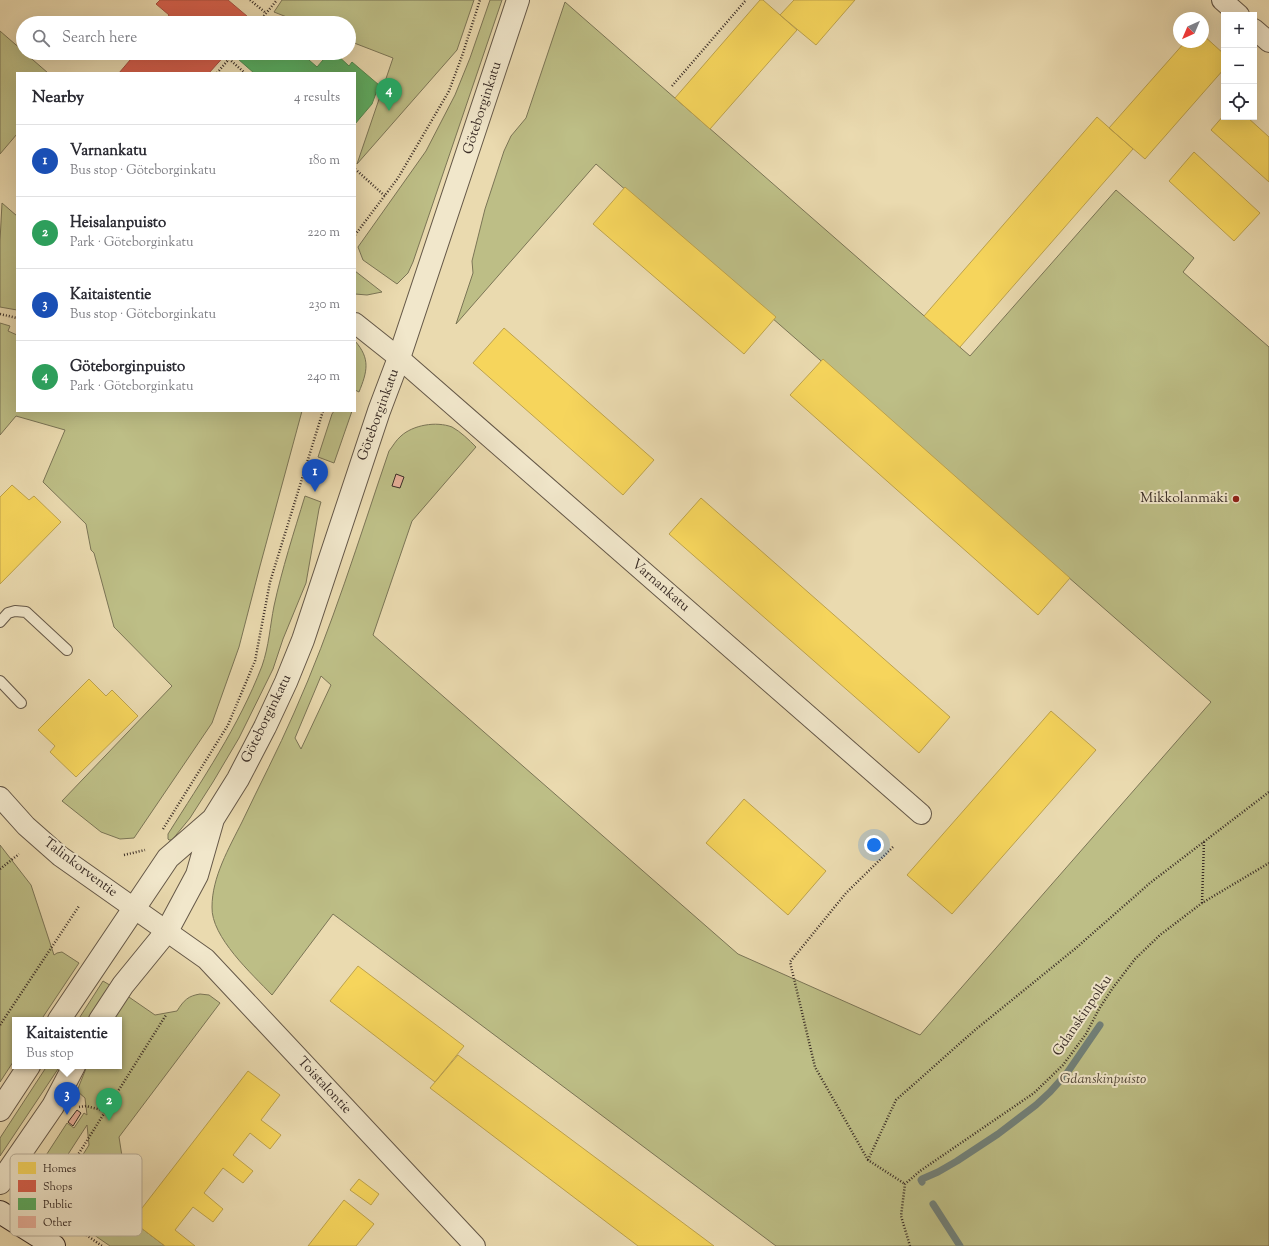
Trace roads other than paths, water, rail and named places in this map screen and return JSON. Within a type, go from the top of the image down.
[{"type":"street","name":"Göteborginkatu","points":[[102,1017],[123,985],[167,931],[197,875],[213,819],[238,779],[286,682],[303,640],[379,411],[399,358],[518,0]]},
{"type":"street","points":[[1222,0],[1236,12]]},
{"type":"street","points":[[1257,32],[1269,42]]},
{"type":"street","name":"Varnankatu","points":[[356,324],[399,358],[921,814]]},
{"type":"street","name":"Talinkorventie","points":[[0,797],[26,826],[60,856],[167,931]]},
{"type":"street","name":"Göteborginkatu","points":[[61,1017],[168,858],[213,819]]},
{"type":"street","name":"Toistalontie","points":[[167,931],[206,959],[475,1246]]},
{"type":"street","points":[[0,1110],[27,1069]]},
{"type":"street","points":[[20,1154],[53,1106],[72,1069]]},
{"type":"street","points":[[0,1183],[10,1168]]},
{"type":"street","points":[[0,1212],[10,1218]]},
{"type":"street","points":[[38,1236],[54,1246]]},
{"type":"lane","points":[[0,622],[8,613],[26,612],[67,650]]},
{"type":"lane","points":[[0,681],[21,703]]},
{"type":"waterway","points":[[922,1182],[922,1179],[957,1161],[998,1134],[1036,1105],[1067,1073],[1100,1025]]},
{"type":"waterway","points":[[933,1204],[960,1246]]},
{"type":"place","name":"Göteborginpuisto","points":[[389,111]]},
{"type":"place","name":"Varnankatu","points":[[315,492]]},
{"type":"place","name":"Mikkolanmäki","points":[[1236,499]]},
{"type":"place","name":"Kaitaistentie","points":[[67,1115]]},
{"type":"place","name":"Heisalanpuisto","points":[[109,1121]]},
{"type":"park label","name":"Gdanskinpuisto","points":[[1103,1080]]}]
